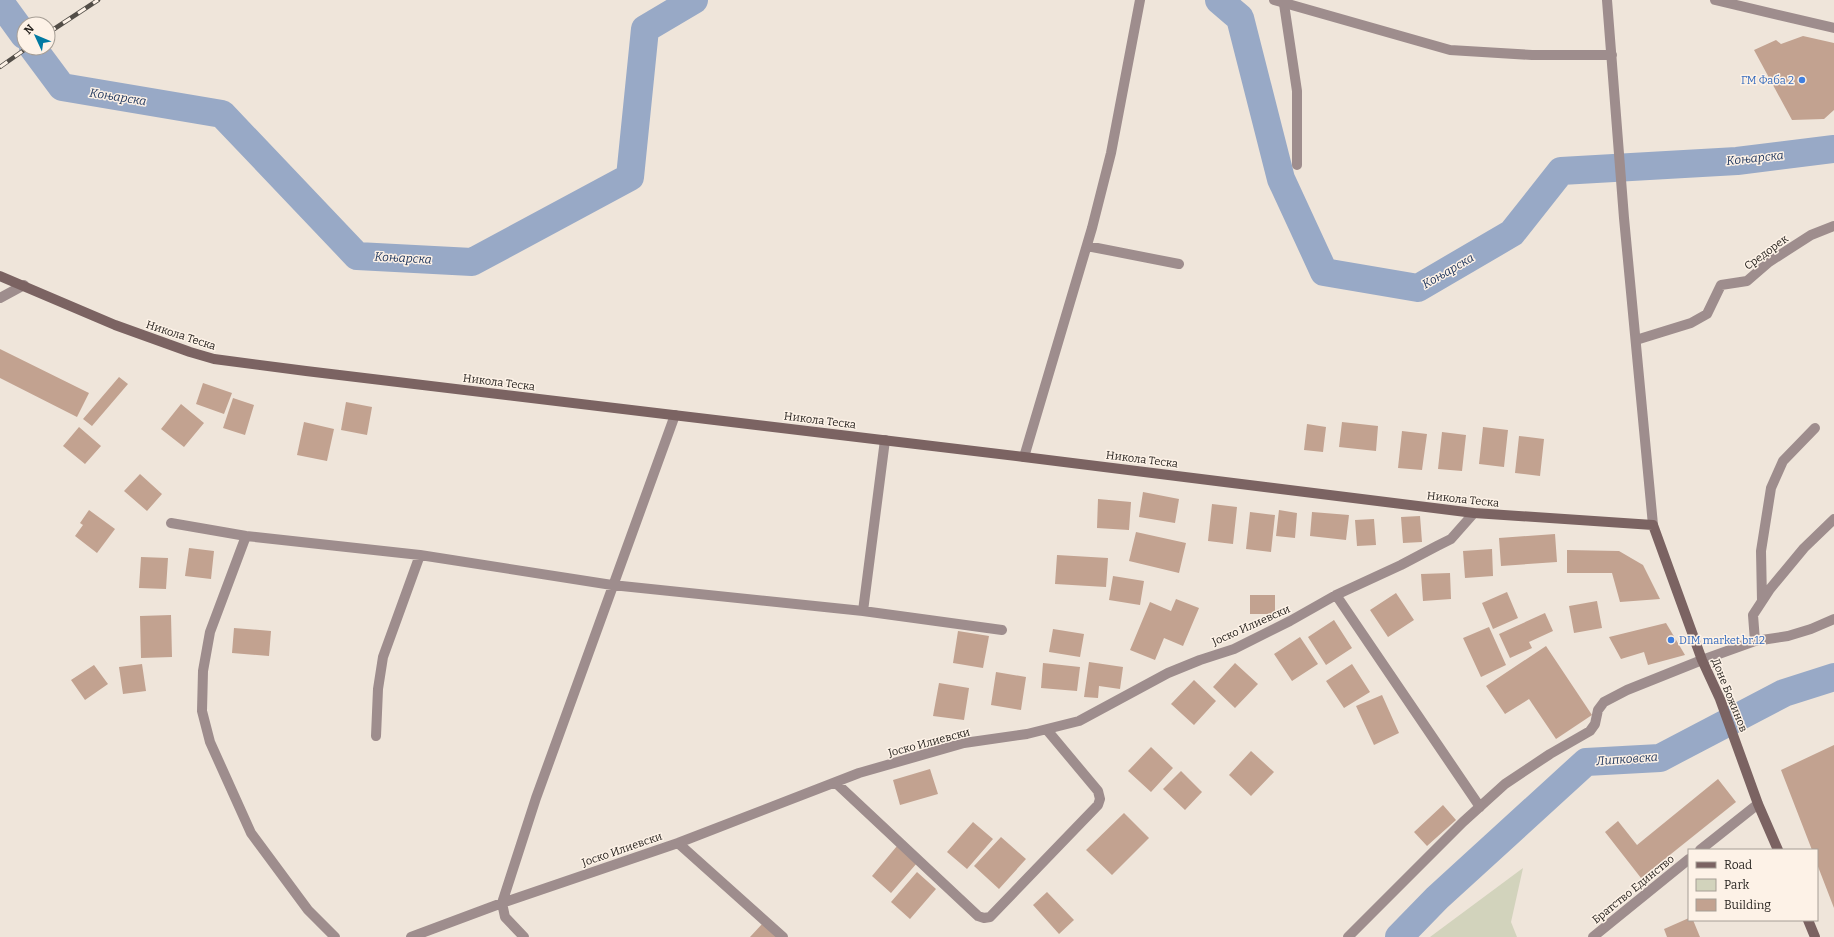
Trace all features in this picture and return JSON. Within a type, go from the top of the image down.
[{"type":"main road","name":"Никола Теска","points":[[0,276],[115,325],[214,359],[1024,456],[1474,513],[1653,525]]},
{"type":"main road","name":"Доне Божинов","points":[[1653,525],[1702,660],[1720,699],[1758,804],[1778,849]]},
{"type":"main road","points":[[1808,921],[1815,937]]},
{"type":"street","points":[[1024,456],[1087,246],[1111,152],[1140,0]]},
{"type":"street","points":[[1608,0],[1624,218],[1653,525]]},
{"type":"street","points":[[1715,0],[1834,28]]},
{"type":"street","points":[[1297,165],[1297,91],[1279,2],[1450,50],[1532,55],[1612,56]]},
{"type":"street","name":"Средорек","points":[[1636,340],[1692,323],[1707,314],[1721,285],[1747,281],[1769,262],[1811,235],[1834,226]]},
{"type":"street","points":[[1087,246],[1179,264]]},
{"type":"street","points":[[0,298],[24,286]]},
{"type":"street","points":[[524,937],[505,917],[502,902],[518,848],[612,585],[675,415]]},
{"type":"street","points":[[1762,601],[1761,551],[1771,488],[1784,461],[1815,428]]},
{"type":"street","points":[[863,611],[885,440]]},
{"type":"street","name":"Јоско Илиевски","points":[[411,937],[502,902],[678,843],[859,774],[946,747],[1047,730],[1079,721],[1168,673],[1200,660],[1234,649],[1290,622],[1336,595],[1401,565],[1451,538],[1474,513]]},
{"type":"street","points":[[1755,641],[1753,614],[1804,548],[1834,519]]},
{"type":"street","points":[[171,523],[246,536],[420,555],[612,585],[863,611],[1002,630]]},
{"type":"street","points":[[246,536],[210,632],[203,671],[202,711],[210,742],[251,834],[308,910],[335,937]]},
{"type":"street","points":[[376,736],[378,689],[383,657],[420,555]]},
{"type":"street","points":[[1336,595],[1480,807]]},
{"type":"street","points":[[1348,937],[1505,784],[1550,754],[1590,731],[1595,724],[1598,710],[1604,702],[1627,690],[1702,660],[1755,641],[1788,636],[1811,629],[1834,619]]},
{"type":"street","points":[[836,783],[978,916],[984,918],[990,917],[1098,805],[1100,799],[1098,791],[1047,730]]},
{"type":"street","points":[[1701,849],[1758,804]]},
{"type":"street","points":[[678,843],[783,937]]},
{"type":"street","name":"Братство Единство","points":[[1593,937],[1688,860]]},
{"type":"green space","points":[[1523,868],[1511,922],[1517,937],[1430,937]]},
{"type":"building","name":"ГМ Фаба 2","points":[[1803,36],[1834,43],[1834,110],[1824,119],[1792,120],[1754,50],[1776,40],[1781,44]]},
{"type":"building","points":[[0,349],[89,393],[77,417],[0,378]]},
{"type":"building","points":[[119,377],[128,384],[92,426],[83,419]]},
{"type":"building","points":[[203,383],[232,393],[224,414],[196,404]]},
{"type":"building","points":[[233,398],[254,405],[245,435],[223,428]]},
{"type":"building","points":[[346,402],[372,407],[367,435],[341,430]]},
{"type":"building","points":[[181,404],[204,423],[184,447],[161,429]]},
{"type":"building","points":[[304,422],[334,429],[327,461],[297,455]]},
{"type":"building","points":[[1342,422],[1378,426],[1376,451],[1339,447]]},
{"type":"building","points":[[1307,424],[1326,427],[1323,452],[1304,450]]},
{"type":"building","points":[[79,427],[101,446],[85,464],[63,446]]},
{"type":"building","points":[[1483,427],[1508,430],[1504,467],[1479,464]]},
{"type":"building","points":[[1402,431],[1427,434],[1422,470],[1398,468]]},
{"type":"building","points":[[1442,432],[1466,435],[1462,471],[1438,469]]},
{"type":"building","points":[[1519,436],[1544,439],[1540,476],[1515,473]]},
{"type":"building","points":[[140,474],[162,494],[147,511],[124,491]]},
{"type":"building","points":[[1143,492],[1179,499],[1175,523],[1139,517]]},
{"type":"building","points":[[1098,499],[1131,502],[1129,530],[1097,528]]},
{"type":"building","points":[[1212,504],[1237,507],[1233,544],[1208,541]]},
{"type":"building","points":[[89,510],[115,529],[97,553],[75,536],[83,525],[80,523]]},
{"type":"building","points":[[1279,510],[1297,513],[1295,538],[1276,536]]},
{"type":"building","points":[[1250,512],[1275,515],[1271,552],[1246,549]]},
{"type":"building","points":[[1312,512],[1349,515],[1346,540],[1310,536]]},
{"type":"building","points":[[1420,516],[1422,542],[1403,543],[1401,517]]},
{"type":"building","points":[[1374,519],[1376,545],[1357,546],[1355,520]]},
{"type":"building","points":[[1136,532],[1186,543],[1179,573],[1129,561]]},
{"type":"building","points":[[1555,534],[1557,562],[1501,566],[1499,538]]},
{"type":"building","points":[[189,548],[214,551],[211,579],[185,576]]},
{"type":"building","points":[[1492,549],[1493,576],[1465,578],[1463,551]]},
{"type":"building","points":[[1567,550],[1619,551],[1643,565],[1660,599],[1620,602],[1612,573],[1567,573]]},
{"type":"building","points":[[1057,555],[1108,558],[1106,587],[1055,584]]},
{"type":"building","points":[[141,557],[168,558],[166,589],[139,588]]},
{"type":"building","points":[[1450,573],[1451,599],[1423,601],[1421,574]]},
{"type":"building","points":[[1113,576],[1144,581],[1140,605],[1109,600]]},
{"type":"building","points":[[1507,592],[1518,618],[1493,629],[1482,603]]},
{"type":"building","points":[[1396,593],[1414,620],[1388,637],[1370,610]]},
{"type":"building","points":[[1250,595],[1275,595],[1275,614],[1250,614]]},
{"type":"building","points":[[1176,599],[1199,608],[1183,646],[1164,638],[1155,660],[1130,650],[1150,602],[1171,611]]},
{"type":"building","points":[[1597,601],[1602,628],[1574,633],[1569,606]]},
{"type":"building","points":[[1545,613],[1553,631],[1529,642],[1532,648],[1510,658],[1499,634]]},
{"type":"building","points":[[171,615],[172,657],[141,658],[140,616]]},
{"type":"building","points":[[1334,620],[1352,648],[1326,665],[1308,637]]},
{"type":"building","points":[[1666,623],[1685,655],[1648,665],[1644,652],[1621,659],[1609,637]]},
{"type":"building","points":[[1489,627],[1506,665],[1481,677],[1463,638]]},
{"type":"building","points":[[234,628],[271,631],[269,656],[232,653]]},
{"type":"building","points":[[1053,629],[1084,634],[1080,657],[1049,652]]},
{"type":"building","points":[[958,631],[989,636],[983,668],[953,663]]},
{"type":"building","points":[[1300,637],[1318,664],[1292,681],[1274,654]]},
{"type":"building","points":[[1546,646],[1592,715],[1556,739],[1529,699],[1505,714],[1486,686]]},
{"type":"building","points":[[1089,662],[1123,667],[1120,689],[1099,686],[1098,698],[1084,697]]},
{"type":"building","points":[[1043,663],[1080,667],[1077,691],[1041,688]]},
{"type":"building","points":[[1235,663],[1258,684],[1235,708],[1213,687]]},
{"type":"building","points":[[142,664],[146,691],[123,694],[119,667]]},
{"type":"building","points":[[1352,664],[1370,692],[1344,708],[1326,681]]},
{"type":"building","points":[[94,665],[108,684],[85,700],[71,680]]},
{"type":"building","points":[[996,672],[1026,677],[1021,710],[991,705]]},
{"type":"building","points":[[1194,680],[1216,701],[1194,725],[1171,704]]},
{"type":"building","points":[[939,683],[969,688],[964,720],[933,716]]},
{"type":"building","points":[[1382,695],[1399,733],[1374,745],[1356,706]]},
{"type":"building","points":[[1834,745],[1834,908],[1818,867],[1818,849],[1812,849],[1781,770]]},
{"type":"building","points":[[1151,747],[1173,768],[1151,792],[1128,771]]},
{"type":"building","points":[[1251,751],[1274,772],[1251,796],[1229,775]]},
{"type":"building","points":[[930,769],[938,794],[900,805],[893,780]]},
{"type":"building","points":[[1181,771],[1202,792],[1185,810],[1163,789]]},
{"type":"building","points":[[1718,779],[1736,802],[1641,878],[1605,832],[1618,821],[1637,845]]},
{"type":"building","points":[[1443,805],[1456,820],[1427,846],[1414,832]]},
{"type":"building","points":[[1124,813],[1149,838],[1112,875],[1086,850]]},
{"type":"building","points":[[973,822],[993,839],[967,869],[947,852]]},
{"type":"building","points":[[1001,837],[1026,859],[999,889],[974,866]]},
{"type":"building","points":[[897,846],[917,863],[891,893],[872,876]]},
{"type":"building","points":[[917,872],[936,889],[910,919],[891,902]]},
{"type":"building","points":[[1047,892],[1074,920],[1059,934],[1033,905]]},
{"type":"building","points":[[1688,918],[1688,921],[1693,921],[1700,937],[1667,937],[1664,929]]},
{"type":"building","points":[[763,923],[778,937],[750,937]]},
{"type":"waterway","name":"Коњарска","points":[[39,56],[62,87],[222,114],[357,256],[472,262],[630,177],[645,29],[694,0]]},
{"type":"waterway","name":"Коњарска","points":[[1219,0],[1240,18],[1281,179],[1324,272],[1418,288],[1512,233],[1561,171],[1737,161],[1834,149]]},
{"type":"waterway","name":"Коњарска","points":[[0,2],[16,24]]},
{"type":"waterway","name":"Липковска","points":[[1399,937],[1437,898],[1586,762],[1660,758],[1784,693],[1834,677]]},
{"type":"railway","points":[[56,28],[98,0]]},
{"type":"railway","points":[[0,67],[16,56]]},
{"type":"place","name":"ГМ Фаба 2","points":[[1802,80]]},
{"type":"place","name":"DIM market br.12","points":[[1671,640]]}]
